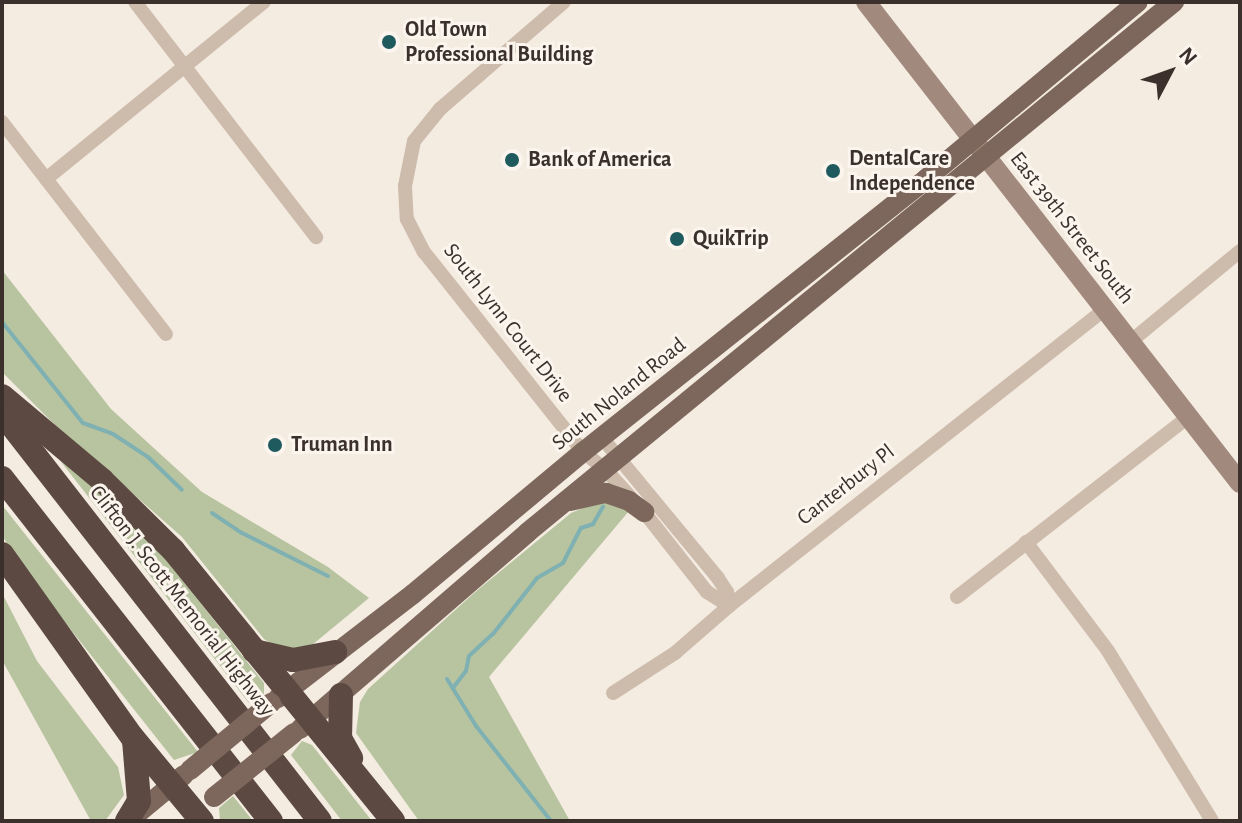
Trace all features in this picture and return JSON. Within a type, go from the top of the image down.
[{"type":"highway","points":[[2,396],[141,516],[254,651],[279,698],[303,727],[361,778]]},
{"type":"highway","name":"Clifton J. Scott Memorial Highway","points":[[2,413],[320,821]]},
{"type":"highway","points":[[2,478],[271,821]]},
{"type":"highway","points":[[2,554],[133,738],[180,778],[194,819]]},
{"type":"highway","points":[[254,651],[293,660],[335,652]]},
{"type":"highway","points":[[341,695],[340,738],[361,778],[393,821]]},
{"type":"highway","points":[[128,821],[139,801],[133,738]]},
{"type":"main road","name":"East 39th Street South","points":[[866,2],[1240,483]]},
{"type":"main road","name":"South Noland Road","points":[[128,821],[335,652],[413,594],[583,452],[1138,2]]},
{"type":"main road","points":[[194,819],[214,797],[341,695],[562,503],[813,301],[1174,2]]},
{"type":"main road","points":[[1118,18],[1133,35]]},
{"type":"main road","points":[[562,503],[606,493],[629,501],[644,512]]},
{"type":"street","points":[[135,2],[316,237]]},
{"type":"street","points":[[46,179],[264,2]]},
{"type":"street","name":"South Lynn Court Drive","points":[[564,2],[440,109],[414,141],[405,186],[407,219],[424,252],[583,452],[611,463],[718,578],[727,592],[729,606]]},
{"type":"street","points":[[2,122],[166,334]]},
{"type":"street","points":[[1130,342],[1240,251]]},
{"type":"street","name":"Canterbury Pl","points":[[613,693],[675,653],[729,606],[1105,309]]},
{"type":"street","points":[[957,597],[1188,417]]},
{"type":"street","name":"South Lynn Court Drive","points":[[602,438],[611,463],[644,512],[707,592],[729,606]]},
{"type":"street","points":[[1026,542],[1108,651],[1212,821]]},
{"type":"green space","points":[[2,270],[111,409],[202,492],[328,567],[369,598],[312,645],[300,649],[278,648],[264,639],[182,537],[55,425],[2,372]]},
{"type":"green space","points":[[55,454],[148,537],[264,683],[264,694],[249,703]]},
{"type":"green space","points":[[600,501],[629,511],[489,677],[570,821],[419,821],[356,733],[360,702],[368,689],[474,593],[571,513]]},
{"type":"green space","points":[[2,505],[198,752],[174,760],[18,563],[2,535]]},
{"type":"green space","points":[[2,593],[37,661],[118,767],[124,795],[105,821],[91,821],[2,660]]},
{"type":"green space","points":[[302,741],[312,745],[372,821],[342,821],[291,755]]},
{"type":"green space","points":[[233,796],[253,821],[220,821],[219,808]]},
{"type":"waterway","points":[[2,322],[83,423],[113,434],[148,457],[182,490]]},
{"type":"waterway","points":[[453,688],[466,671],[469,656],[493,634],[537,578],[563,563],[581,528],[593,524],[603,507]]},
{"type":"waterway","points":[[212,513],[242,533],[328,576]]},
{"type":"waterway","points":[[447,679],[476,726],[551,821]]},
{"type":"place","name":"Old Town Professional Building","points":[[389,42]]},
{"type":"place","name":"Bank of America","points":[[512,160]]},
{"type":"place","name":"DentalCare Independence","points":[[833,171]]},
{"type":"place","name":"QuikTrip","points":[[677,239]]},
{"type":"place","name":"Truman Inn","points":[[275,445]]}]
